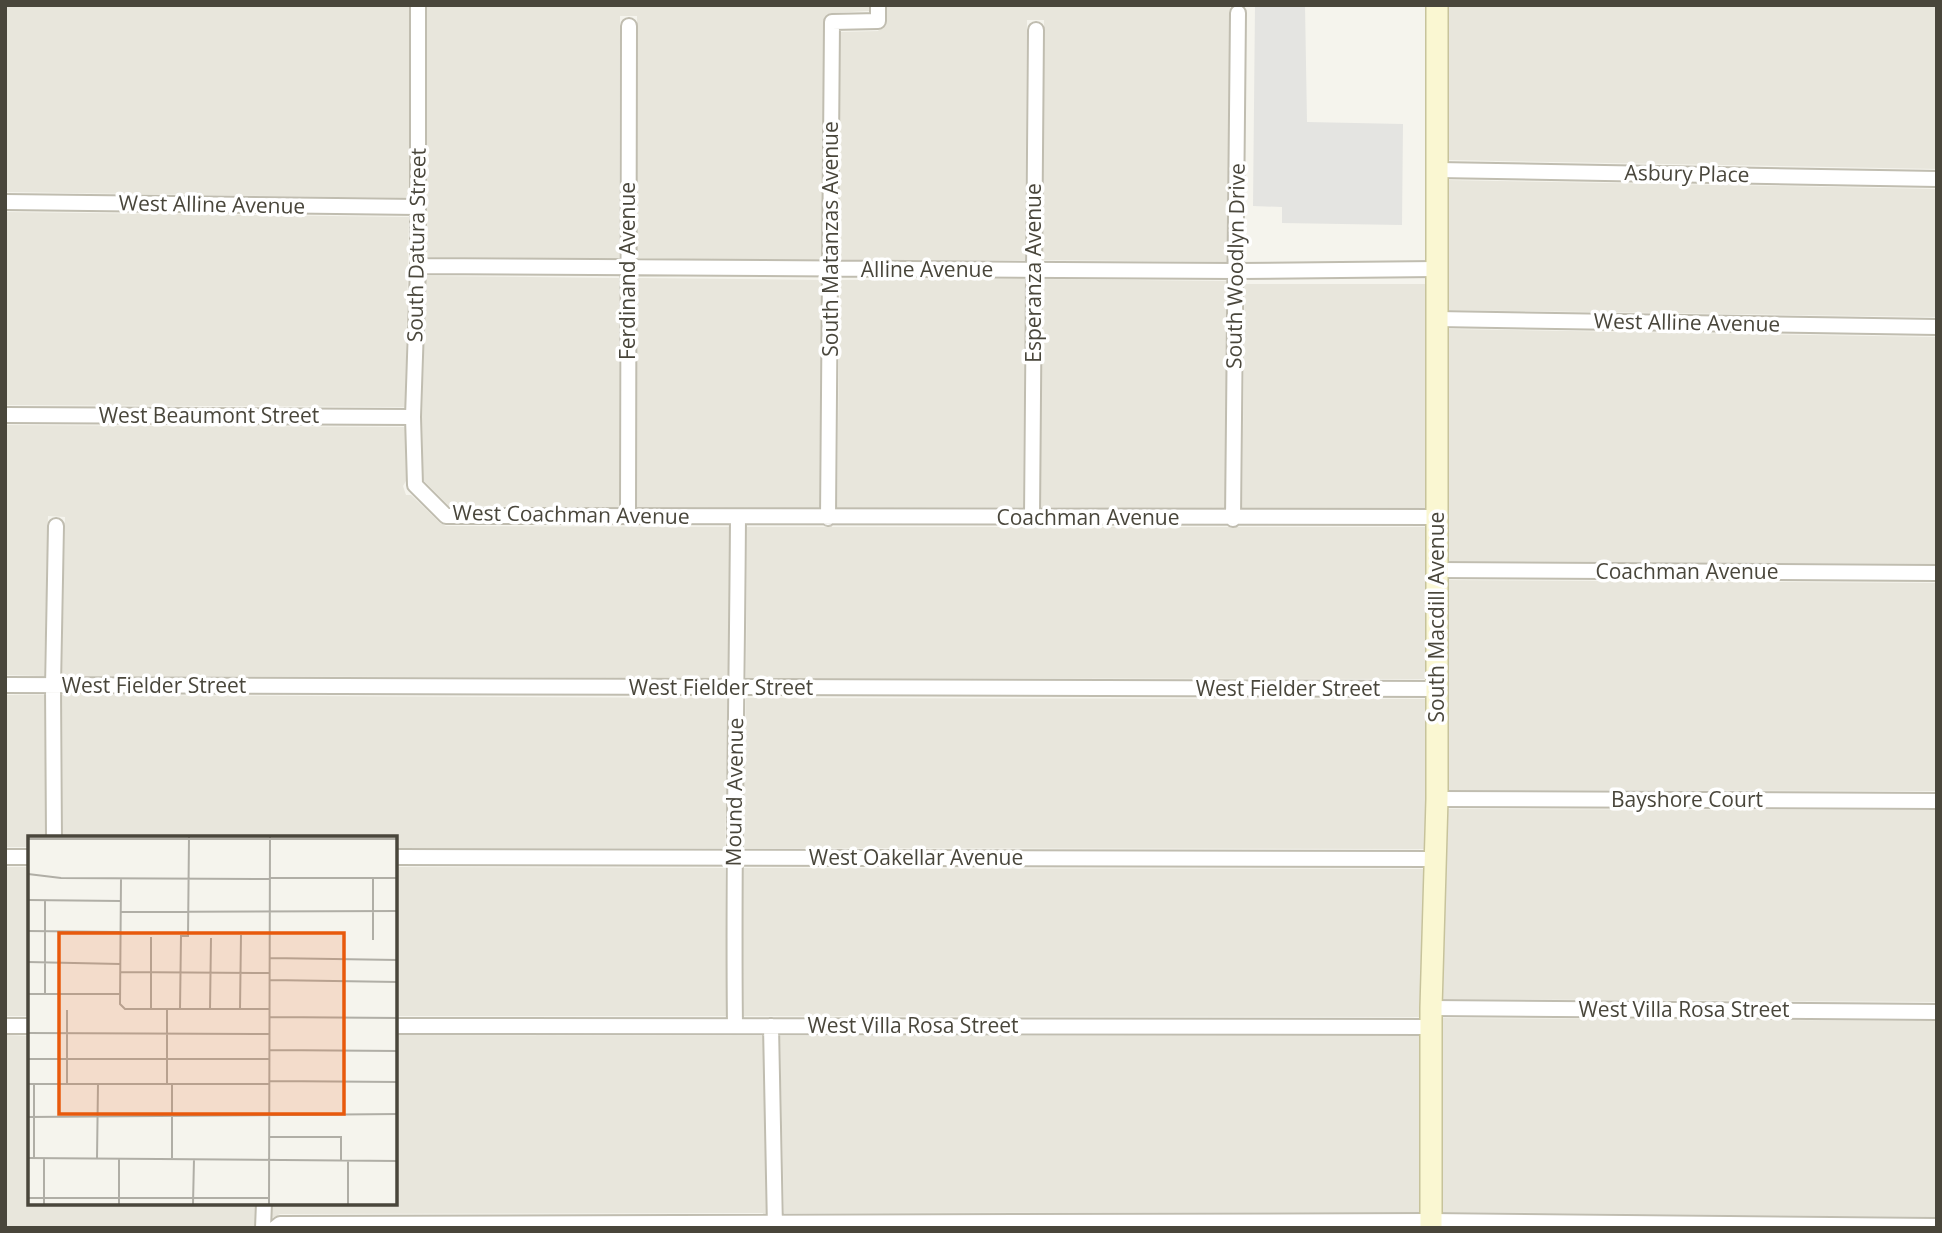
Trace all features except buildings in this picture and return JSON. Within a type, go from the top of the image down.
[{"type":"street","name":"South Datura Street","points":[[415,485],[413,417],[418,266],[418,5]]},
{"type":"street","name":"South Matanzas Avenue","points":[[828,517],[832,22],[878,21],[878,5]]},
{"type":"street","name":"South Macdill Avenue","points":[[1431,1225],[1431,1017],[1437,799],[1437,5]]},
{"type":"street","name":"South Woodlyn Drive","points":[[1233,519],[1238,13]]},
{"type":"street","name":"Ferdinand Avenue","points":[[628,517],[629,26]]},
{"type":"street","name":"Esperanza Avenue","points":[[1032,517],[1036,30]]},
{"type":"street","name":"Asbury Place","points":[[1438,170],[1937,179]]},
{"type":"street","name":"West Alline Avenue","points":[[5,202],[418,207]]},
{"type":"street","name":"Alline Avenue","points":[[418,266],[831,270],[1436,270]]},
{"type":"street","name":"West Alline Avenue","points":[[1437,319],[1937,327]]},
{"type":"street","name":"West Beaumont Street","points":[[5,415],[413,417]]},
{"type":"street","name":"West Coachman Avenue","points":[[415,485],[446,516],[738,517]]},
{"type":"street","name":"Coachman Avenue","points":[[738,517],[1437,517]]},
{"type":"street","name":"Mound Avenue","points":[[736,1026],[733,858],[738,517]]},
{"type":"street","points":[[54,836],[56,526]]},
{"type":"street","name":"Coachman Avenue","points":[[1437,570],[1937,573]]},
{"type":"street","name":"West Fielder Street","points":[[5,685],[1437,689]]},
{"type":"street","name":"Bayshore Court","points":[[1437,799],[1937,801]]},
{"type":"street","points":[[5,857],[28,857]]},
{"type":"street","name":"West Oakellar Avenue","points":[[397,858],[1436,859]]},
{"type":"street","name":"West Villa Rosa Street","points":[[397,1026],[771,1026],[1937,1012]]},
{"type":"street","points":[[5,1026],[28,1026]]},
{"type":"street","points":[[771,1026],[775,1225]]},
{"type":"street","points":[[263,1228],[264,1205]]},
{"type":"street","points":[[275,1228],[280,1224],[1937,1226]]},
{"type":"shaded area","points":[[5,5],[410,5],[409,198],[5,192]]},
{"type":"shaded area","points":[[427,5],[869,5],[869,11],[832,13],[823,22],[823,260],[637,259],[637,16],[620,16],[619,259],[426,257]]},
{"type":"shaded area","points":[[887,5],[1230,5],[1228,262],[1042,260],[1044,20],[1027,20],[1025,260],[840,260],[840,32],[878,31],[886,21]]},
{"type":"shaded area","points":[[1255,5],[1305,5],[1307,122],[1403,124],[1402,225],[1282,223],[1282,207],[1253,206]]},
{"type":"shaded area","points":[[1445,5],[1937,5],[1937,169],[1446,160]]},
{"type":"shaded area","points":[[1446,180],[1937,189],[1937,317],[1446,310]]},
{"type":"shaded area","points":[[5,212],[409,217],[405,407],[5,405]]},
{"type":"shaded area","points":[[426,276],[619,278],[619,508],[449,506],[423,480]]},
{"type":"shaded area","points":[[637,278],[822,280],[819,508],[636,508]]},
{"type":"shaded area","points":[[1025,279],[1023,507],[837,508],[840,280]]},
{"type":"shaded area","points":[[1042,279],[1228,281],[1225,509],[1040,507]]},
{"type":"shaded area","points":[[1245,284],[1428,284],[1428,508],[1242,509]]},
{"type":"shaded area","points":[[1446,329],[1937,337],[1937,564],[1446,561]]},
{"type":"shaded area","points":[[5,425],[405,427],[406,481],[403,486],[406,495],[411,495],[446,526],[729,527],[729,678],[62,676],[65,517],[48,516],[44,676],[5,675]]},
{"type":"shaded area","points":[[747,527],[1428,527],[1428,679],[746,678]]},
{"type":"shaded area","points":[[1446,580],[1937,583],[1937,791],[1446,790]]},
{"type":"shaded area","points":[[5,695],[44,695],[46,836],[28,836],[28,847],[5,847]]},
{"type":"shaded area","points":[[62,695],[729,698],[725,848],[397,848],[397,836],[63,836]]},
{"type":"shaded area","points":[[746,698],[1428,699],[1428,849],[742,848]]},
{"type":"shaded area","points":[[1445,809],[1937,810],[1937,1002],[1440,999]]},
{"type":"shaded area","points":[[5,867],[28,867],[28,1016],[5,1016]]},
{"type":"shaded area","points":[[397,867],[725,868],[727,1016],[397,1016]]},
{"type":"shaded area","points":[[742,868],[1427,869],[1422,1017],[744,1016]]},
{"type":"shaded area","points":[[1440,1018],[1937,1021],[1937,1217],[1440,1212]]},
{"type":"shaded area","points":[[5,1035],[28,1036],[28,1205],[255,1205],[255,1228],[5,1228]]},
{"type":"shaded area","points":[[397,1035],[763,1036],[766,1213],[280,1214],[272,1218],[272,1205],[397,1205]]},
{"type":"shaded area","points":[[780,1036],[1422,1036],[1422,1212],[784,1213]]}]
